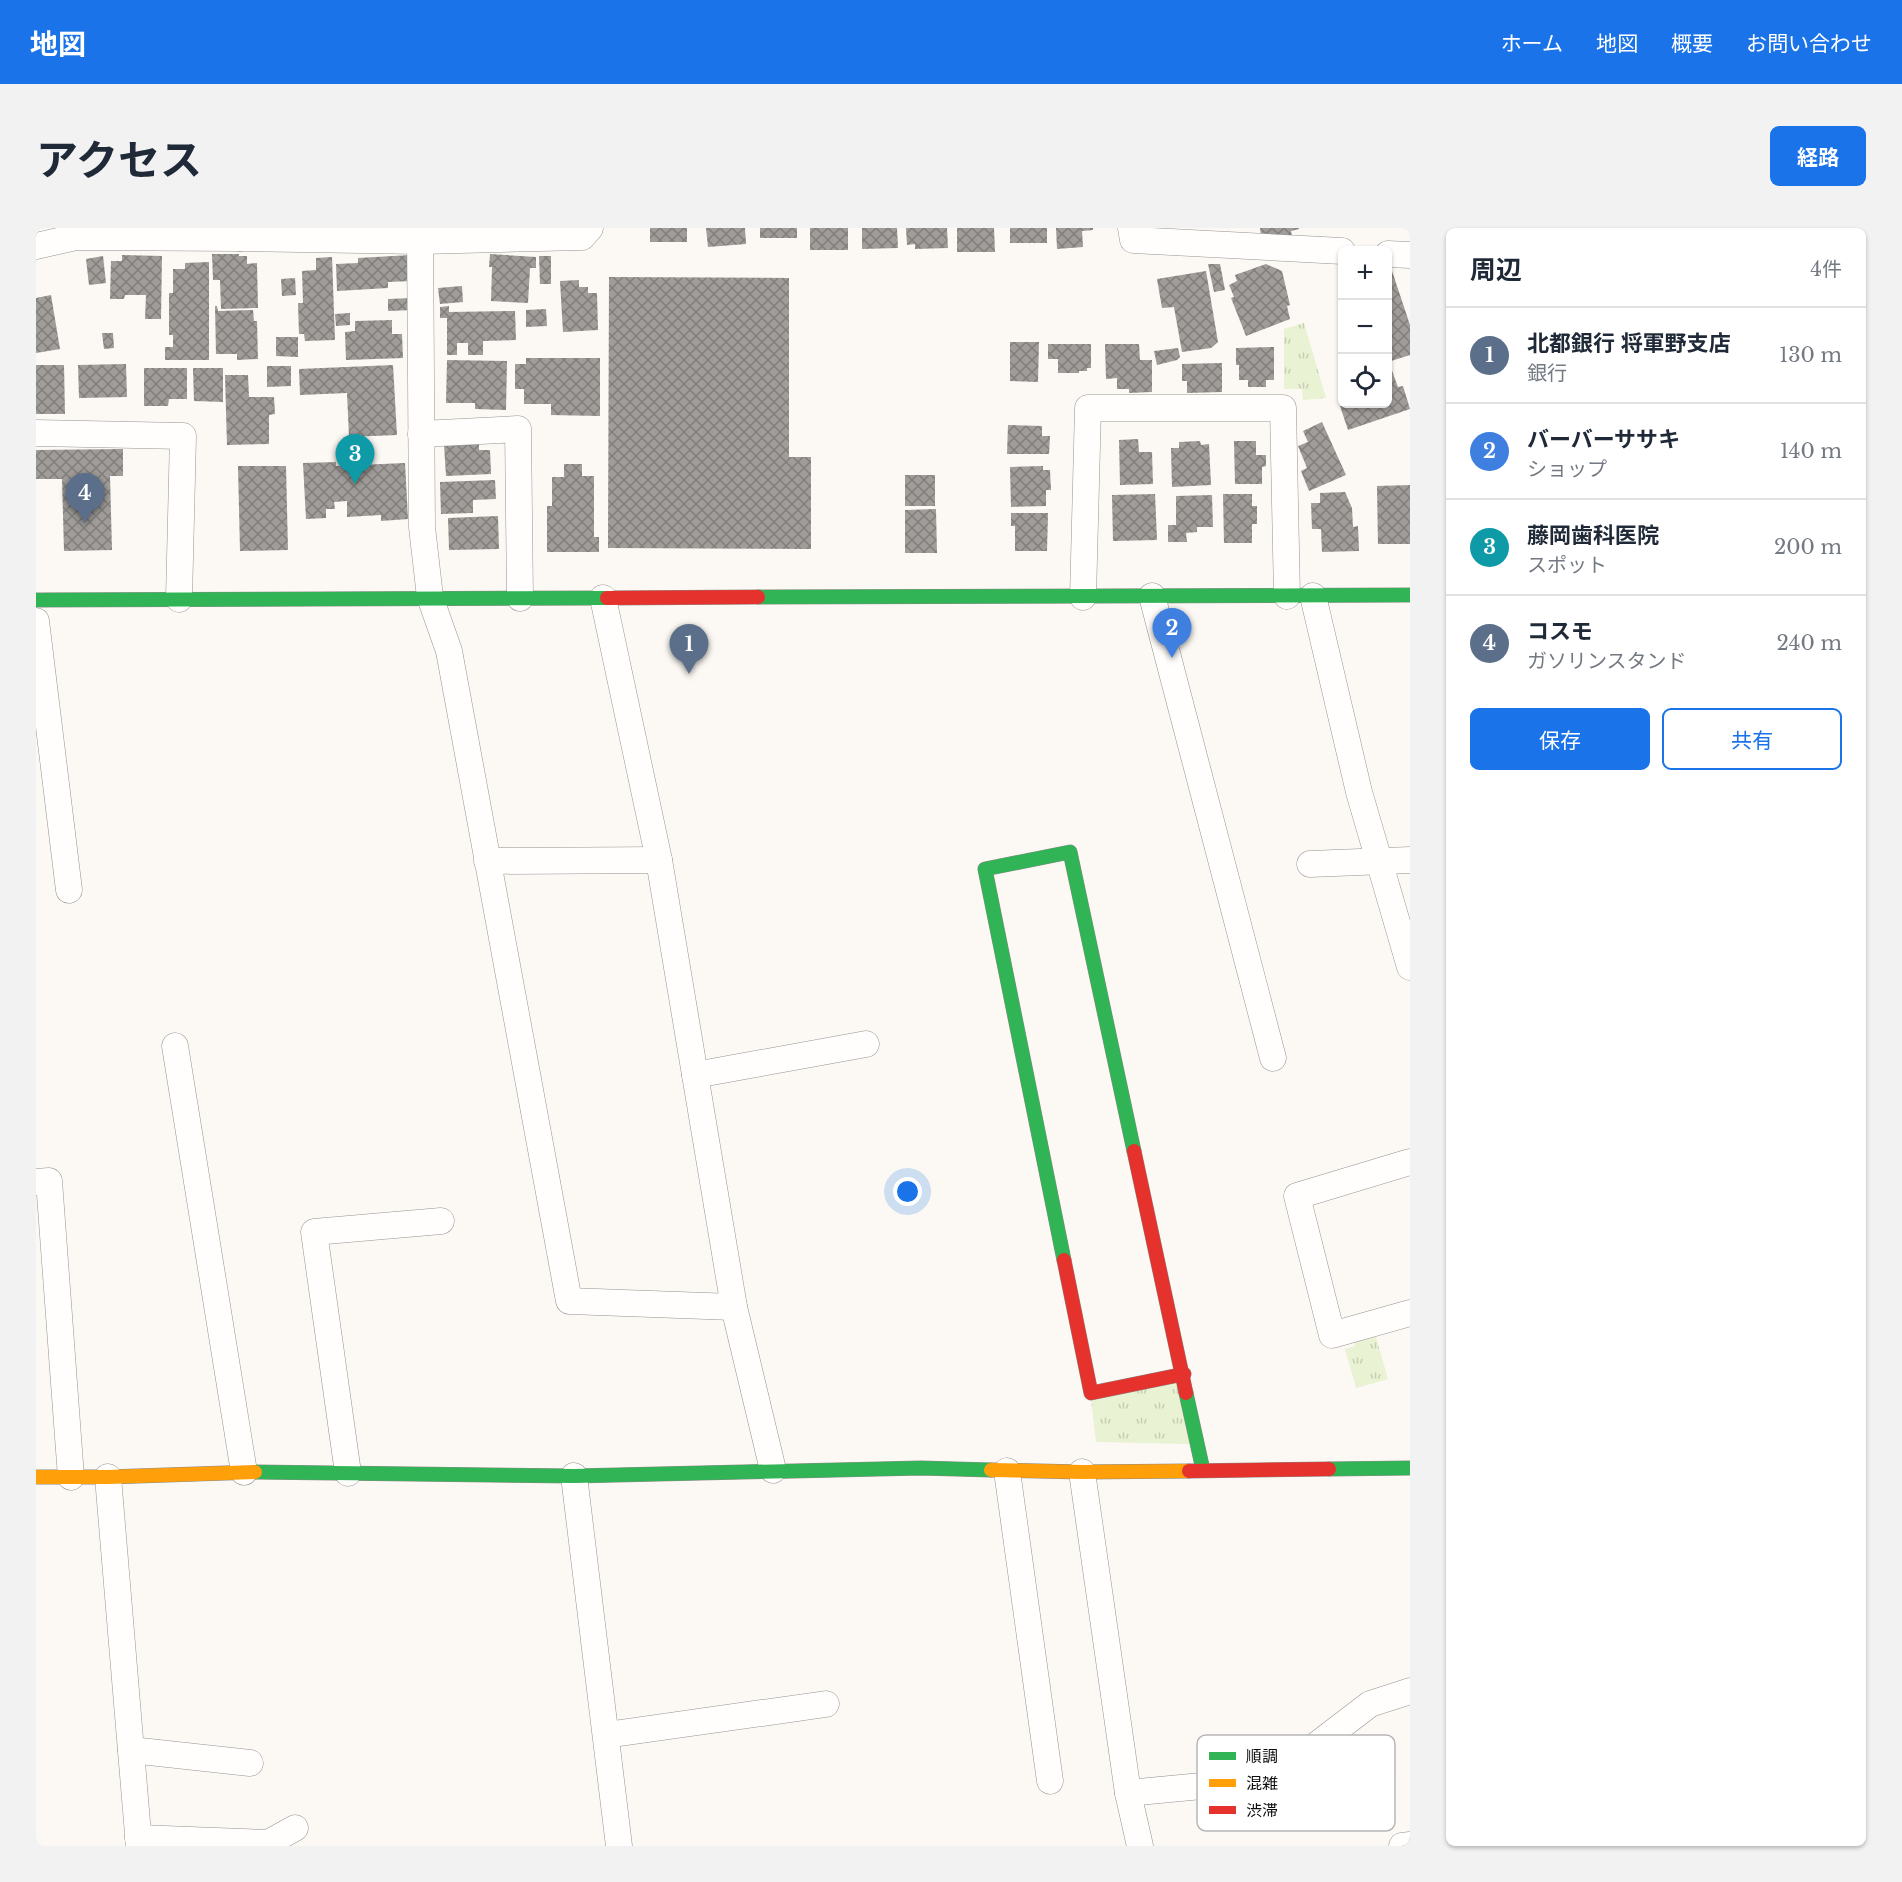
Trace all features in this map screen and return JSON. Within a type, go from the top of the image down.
[{"type":"street","points":[[36,246],[76,237],[240,233],[582,237],[590,228]]},
{"type":"street","points":[[1131,228],[1133,240],[1338,251]]},
{"type":"street","points":[[421,235],[422,527],[430,597],[449,651],[568,1301],[734,1307]]},
{"type":"street","points":[[1392,254],[1410,255]]},
{"type":"street","points":[[1083,597],[1088,408],[1283,408],[1287,596]]},
{"type":"street","points":[[421,434],[518,429],[520,598]]},
{"type":"street","points":[[36,433],[183,436],[179,599]]},
{"type":"street","points":[[1152,596],[1273,1058]]},
{"type":"street","points":[[1313,596],[1359,792],[1381,861],[1410,967]]},
{"type":"street","points":[[36,600],[430,597],[1410,596]]},
{"type":"street","points":[[603,598],[659,860],[734,1307],[773,1470]]},
{"type":"street","points":[[36,621],[69,890]]},
{"type":"street","points":[[1184,1374],[1091,1393],[985,869],[1070,852],[1184,1374],[1203,1470]]},
{"type":"street","points":[[487,861],[659,860]]},
{"type":"street","points":[[1310,864],[1410,860]]},
{"type":"street","points":[[695,1075],[866,1044]]},
{"type":"street","points":[[175,1046],[244,1472]]},
{"type":"street","points":[[1410,1162],[1297,1196],[1332,1335],[1410,1313]]},
{"type":"street","points":[[36,1182],[49,1181],[71,1477]]},
{"type":"street","points":[[348,1473],[314,1232],[441,1221]]},
{"type":"street","points":[[36,1477],[244,1472],[574,1476],[921,1468],[1082,1473],[1410,1468]]},
{"type":"street","points":[[1007,1471],[1050,1781]]},
{"type":"street","points":[[1082,1473],[1128,1793],[1140,1846]]},
{"type":"street","points":[[574,1476],[619,1846]]},
{"type":"street","points":[[108,1477],[139,1842],[268,1843],[295,1828]]},
{"type":"street","points":[[1329,1735],[1370,1704],[1410,1691]]},
{"type":"street","points":[[606,1735],[826,1704]]},
{"type":"street","points":[[131,1750],[250,1763]]},
{"type":"street","points":[[1128,1793],[1197,1786]]},
{"type":"street","points":[[1402,1846],[1410,1845]]},
{"type":"green space","points":[[1304,323],[1326,398],[1303,400],[1302,389],[1284,389],[1284,329]]},
{"type":"green space","points":[[1374,1330],[1388,1379],[1356,1388],[1345,1349],[1355,1346],[1352,1336]]},
{"type":"green space","points":[[1178,1382],[1190,1444],[1096,1442],[1091,1399]]},
{"type":"building","points":[[650,228],[687,228],[687,242],[650,242]]},
{"type":"building","points":[[706,228],[745,228],[746,244],[708,247]]},
{"type":"building","points":[[760,228],[797,228],[797,238],[760,238]]},
{"type":"building","points":[[810,228],[848,228],[848,250],[810,250]]},
{"type":"building","points":[[862,228],[897,228],[898,248],[862,249]]},
{"type":"building","points":[[906,228],[947,228],[948,248],[915,249],[915,244],[907,245]]},
{"type":"building","points":[[957,228],[994,228],[995,252],[957,252]]},
{"type":"building","points":[[1010,228],[1047,228],[1047,243],[1010,243]]},
{"type":"building","points":[[1056,228],[1093,228],[1093,230],[1082,231],[1083,247],[1057,249]]},
{"type":"building","points":[[1260,228],[1299,229],[1291,231],[1292,236],[1261,236]]},
{"type":"building","points":[[212,254],[239,254],[239,256],[247,256],[247,264],[257,263],[258,308],[221,309],[220,280],[213,280]]},
{"type":"building","points":[[490,254],[536,257],[536,268],[530,268],[528,303],[491,301]]},
{"type":"building","points":[[122,255],[162,256],[161,319],[145,319],[146,295],[125,295],[124,299],[110,299],[111,261],[122,261]]},
{"type":"building","points":[[411,255],[412,281],[388,282],[388,288],[337,291],[336,264],[358,263],[358,258]]},
{"type":"building","points":[[103,256],[106,283],[89,285],[86,259]]},
{"type":"building","points":[[539,256],[551,256],[551,284],[540,284]]},
{"type":"building","points":[[332,257],[335,340],[305,341],[304,334],[299,334],[298,303],[303,303],[302,271],[316,270],[316,258]]},
{"type":"building","points":[[209,262],[209,360],[165,360],[165,347],[173,347],[173,335],[169,335],[169,293],[173,293],[173,269],[185,269],[185,263]]},
{"type":"building","points":[[1208,264],[1220,264],[1225,290],[1214,292]]},
{"type":"building","points":[[1266,264],[1282,271],[1290,305],[1287,306],[1290,319],[1246,336],[1231,298],[1234,297],[1229,285],[1237,281],[1235,275]]},
{"type":"building","points":[[1206,271],[1218,342],[1211,348],[1182,352],[1174,307],[1162,308],[1157,279]]},
{"type":"building","points":[[1392,271],[1410,325],[1410,355],[1392,361]]},
{"type":"building","points":[[609,277],[789,278],[789,457],[811,457],[811,549],[608,548]]},
{"type":"building","points":[[295,278],[296,295],[282,296],[281,279]]},
{"type":"building","points":[[579,280],[579,287],[588,287],[588,293],[597,293],[598,330],[563,332],[560,281]]},
{"type":"building","points":[[462,286],[463,302],[440,304],[438,288]]},
{"type":"building","points":[[51,295],[60,349],[36,353],[36,298]]},
{"type":"building","points":[[412,298],[413,310],[388,311],[388,299]]},
{"type":"building","points":[[215,306],[218,311],[253,310],[254,321],[257,321],[258,359],[237,360],[237,354],[216,354]]},
{"type":"building","points":[[449,306],[449,312],[515,311],[516,340],[483,341],[483,355],[468,355],[468,343],[457,343],[457,355],[447,355],[447,318],[440,318],[440,307]]},
{"type":"building","points":[[546,309],[547,326],[526,327],[526,310]]},
{"type":"building","points":[[350,313],[350,325],[336,326],[335,314]]},
{"type":"building","points":[[392,320],[392,334],[402,334],[403,358],[346,360],[345,332],[355,331],[355,321]]},
{"type":"building","points":[[102,333],[113,333],[114,348],[104,349]]},
{"type":"building","points":[[276,337],[298,337],[298,357],[276,356]]},
{"type":"building","points":[[1010,342],[1039,342],[1038,382],[1010,381]]},
{"type":"building","points":[[1048,344],[1091,344],[1091,368],[1087,368],[1087,371],[1079,371],[1079,373],[1058,373],[1058,359],[1048,359]]},
{"type":"building","points":[[1105,344],[1139,344],[1140,360],[1152,360],[1152,392],[1129,393],[1129,389],[1117,389],[1117,378],[1106,379]]},
{"type":"building","points":[[1274,347],[1274,380],[1266,380],[1266,387],[1248,387],[1248,380],[1239,380],[1236,348]]},
{"type":"building","points":[[1178,348],[1180,357],[1177,360],[1157,365],[1154,351]]},
{"type":"building","points":[[526,358],[600,358],[600,416],[551,415],[551,404],[524,404],[524,389],[515,389],[515,364],[526,364]]},
{"type":"building","points":[[447,360],[507,361],[506,410],[475,409],[475,403],[446,403]]},
{"type":"building","points":[[1222,363],[1222,392],[1187,393],[1187,381],[1182,381],[1182,364]]},
{"type":"building","points":[[126,364],[127,397],[79,398],[78,365]]},
{"type":"building","points":[[36,365],[64,365],[65,414],[36,414]]},
{"type":"building","points":[[393,365],[397,435],[349,437],[347,393],[300,395],[299,369]]},
{"type":"building","points":[[267,366],[291,366],[291,386],[267,387]]},
{"type":"building","points":[[144,368],[187,368],[187,399],[169,399],[168,406],[144,406]]},
{"type":"building","points":[[193,368],[223,368],[223,402],[194,401]]},
{"type":"building","points":[[1392,371],[1398,387],[1403,386],[1410,409],[1348,430],[1341,408],[1392,408]]},
{"type":"building","points":[[225,375],[248,375],[249,397],[274,397],[275,414],[269,415],[269,444],[227,445]]},
{"type":"building","points":[[1322,422],[1346,475],[1309,491],[1301,471],[1307,468],[1298,446],[1308,442],[1303,431]]},
{"type":"building","points":[[1008,425],[1042,426],[1042,436],[1050,436],[1049,454],[1007,454]]},
{"type":"building","points":[[1138,439],[1139,452],[1152,452],[1153,484],[1120,485],[1119,440]]},
{"type":"building","points":[[1200,441],[1201,445],[1209,444],[1211,485],[1172,487],[1171,448],[1179,448],[1179,442]]},
{"type":"building","points":[[1234,441],[1256,441],[1256,455],[1266,455],[1266,466],[1262,467],[1262,484],[1235,484]]},
{"type":"building","points":[[479,444],[479,450],[490,450],[491,474],[446,476],[444,445]]},
{"type":"building","points":[[123,449],[123,476],[110,476],[112,550],[64,551],[62,479],[36,479],[36,450]]},
{"type":"building","points":[[336,462],[336,466],[405,463],[408,519],[381,521],[381,515],[347,517],[347,501],[334,502],[335,509],[326,509],[326,518],[306,519],[303,463]]},
{"type":"building","points":[[564,464],[582,464],[582,476],[594,476],[594,537],[599,537],[599,552],[547,552],[547,506],[552,506],[552,477],[564,477]]},
{"type":"building","points":[[238,466],[286,466],[288,550],[240,551]]},
{"type":"building","points":[[1043,466],[1043,470],[1050,470],[1051,490],[1046,490],[1046,506],[1011,507],[1010,467]]},
{"type":"building","points":[[905,475],[935,475],[935,506],[905,506]]},
{"type":"building","points":[[495,480],[496,499],[473,500],[473,513],[441,514],[440,482]]},
{"type":"building","points":[[1410,485],[1410,544],[1378,544],[1377,486]]},
{"type":"building","points":[[1345,492],[1352,508],[1353,527],[1358,526],[1359,551],[1322,552],[1321,529],[1312,529],[1311,503],[1320,503],[1320,493]]},
{"type":"building","points":[[1155,494],[1157,540],[1113,541],[1112,495]]},
{"type":"building","points":[[1223,494],[1252,494],[1252,506],[1257,506],[1257,524],[1252,524],[1252,543],[1224,543]]},
{"type":"building","points":[[1212,495],[1213,527],[1197,527],[1197,532],[1186,533],[1187,542],[1168,542],[1168,525],[1176,525],[1176,496]]},
{"type":"building","points":[[936,509],[937,553],[905,553],[905,510]]},
{"type":"building","points":[[1011,513],[1048,513],[1047,551],[1015,551],[1015,526],[1011,526]]},
{"type":"building","points":[[498,516],[499,549],[449,550],[448,518]]},
{"type":"traffic: fast","points":[[758,597],[1410,595]]},
{"type":"traffic: fast","points":[[36,600],[607,598]]},
{"type":"traffic: fast","points":[[1064,1260],[985,869],[1070,852],[1134,1151]]},
{"type":"traffic: fast","points":[[1186,1393],[1203,1470]]},
{"type":"traffic: fast","points":[[255,1472],[574,1476],[921,1468],[991,1470]]},
{"type":"traffic: fast","points":[[1329,1469],[1410,1468]]},
{"type":"traffic: slow","points":[[991,1470],[1189,1471]]},
{"type":"traffic: slow","points":[[36,1477],[255,1472]]},
{"type":"traffic: jam","points":[[607,598],[758,597]]},
{"type":"traffic: jam","points":[[1134,1151],[1186,1393]]},
{"type":"traffic: jam","points":[[1064,1260],[1091,1393],[1184,1374]]},
{"type":"traffic: jam","points":[[1189,1471],[1329,1469]]},
{"type":"place","name":"藤岡歯科医院","points":[[355,484]]},
{"type":"place","name":"コスモ","points":[[85,523]]},
{"type":"place","name":"バーバーササキ","points":[[1172,658]]},
{"type":"place","name":"北都銀行 将軍野支店","points":[[689,674]]}]
